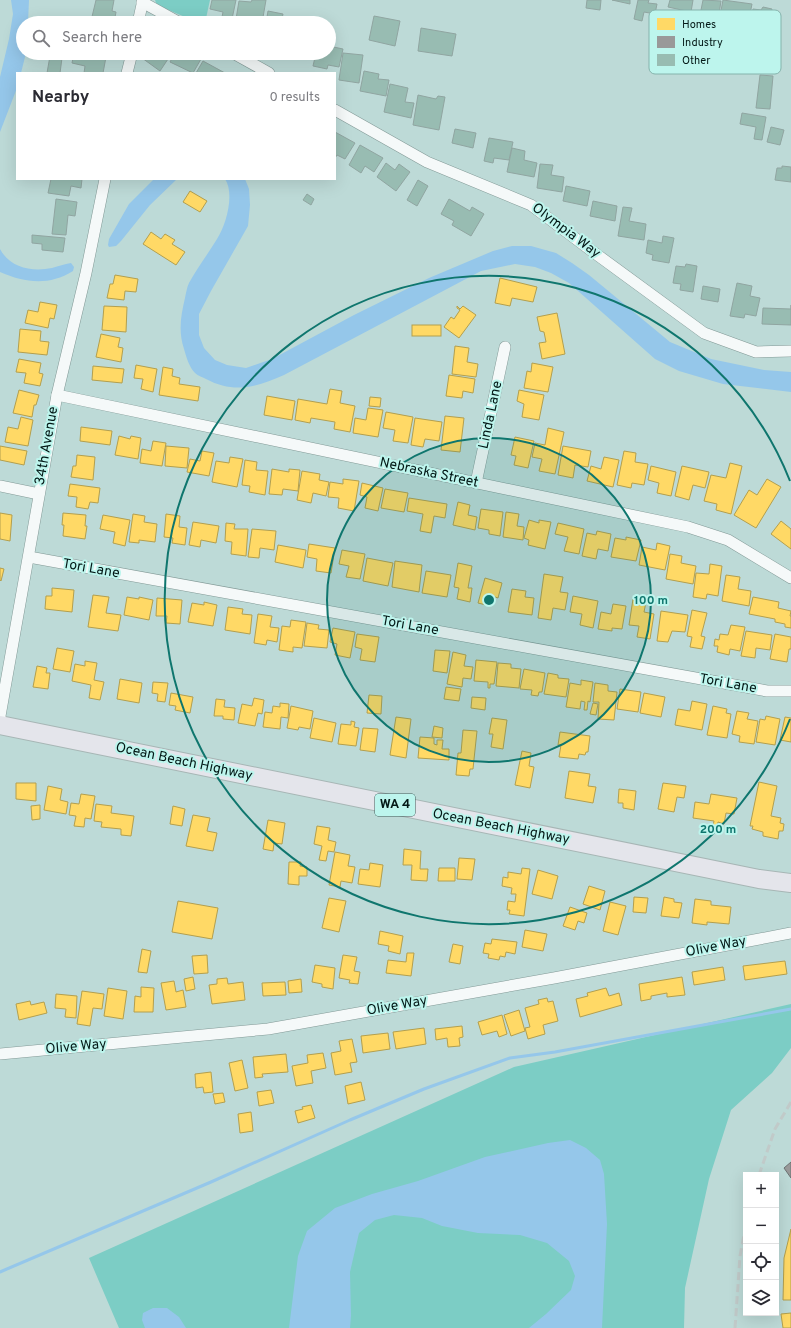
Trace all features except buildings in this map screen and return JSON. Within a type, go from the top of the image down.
[{"type":"main road","name":"Ocean Beach Highway","points":[[0,725],[759,879],[791,883]]},
{"type":"street","points":[[139,16],[142,1],[168,16]]},
{"type":"street","points":[[127,72],[130,60]]},
{"type":"street","points":[[246,60],[267,72]]},
{"type":"street","name":"Olympia Way","points":[[336,111],[427,162],[532,205],[704,333],[756,352],[791,352]]},
{"type":"street","name":"34th Avenue","points":[[0,716],[57,396],[86,273],[105,180]]},
{"type":"street","name":"Linda Lane","points":[[476,483],[505,347]]},
{"type":"street","name":"Nebraska Street","points":[[57,396],[688,527],[728,540],[791,578]]},
{"type":"street","points":[[0,486],[39,494]]},
{"type":"street","name":"Tori Lane","points":[[29,557],[767,691],[791,691]]},
{"type":"street","name":"Olive Way","points":[[0,1054],[268,1029],[554,978],[791,933]]},
{"type":"shaded area","points":[[11,0],[29,0],[28,16],[16,16],[16,60],[24,60],[21,72],[16,72],[16,91],[0,132],[0,77],[13,14]]},
{"type":"shaded area","points":[[155,0],[210,0],[207,16],[183,16],[157,5]]},
{"type":"shaded area","points":[[153,180],[176,180],[150,205],[121,241],[116,246],[109,247],[109,239],[129,204]]},
{"type":"shaded area","points":[[226,180],[245,180],[249,189],[250,205],[248,226],[199,314],[199,335],[204,348],[215,360],[227,365],[246,368],[272,359],[354,315],[429,278],[493,251],[512,246],[531,246],[556,253],[572,263],[589,275],[670,342],[711,359],[764,370],[791,372],[791,392],[723,384],[679,371],[655,359],[569,283],[551,273],[535,267],[515,264],[481,271],[284,375],[264,383],[245,387],[216,384],[198,375],[191,368],[182,342],[181,323],[188,285],[217,239],[226,218],[229,201],[228,185]]},
{"type":"shaded area","points":[[0,249],[10,261],[22,267],[29,269],[44,269],[71,263],[74,267],[73,271],[64,276],[46,281],[19,279],[9,276],[0,272]]},
{"type":"shaded area","points":[[791,1004],[791,1048],[772,1073],[731,1110],[709,1179],[685,1288],[684,1328],[119,1328],[89,1258],[514,1067]]},
{"type":"shaded area","points":[[570,1140],[586,1148],[600,1160],[604,1174],[607,1224],[602,1328],[529,1328],[571,1290],[575,1276],[569,1261],[547,1243],[520,1235],[478,1233],[442,1226],[422,1218],[394,1215],[375,1220],[359,1233],[350,1272],[350,1328],[289,1328],[298,1256],[307,1231],[335,1208],[372,1194],[418,1181],[485,1157],[548,1143]]},
{"type":"shaded area","points":[[153,1308],[167,1308],[179,1317],[186,1328],[145,1328],[142,1320],[143,1313]]},
{"type":"waterway","points":[[0,1272],[211,1182],[350,1120],[424,1089],[510,1058],[555,1052],[791,1009]]},
{"type":"railway","points":[[760,1172],[775,1129],[791,1102]]},
{"type":"railway","points":[[735,1328],[740,1256],[743,1240]]}]
